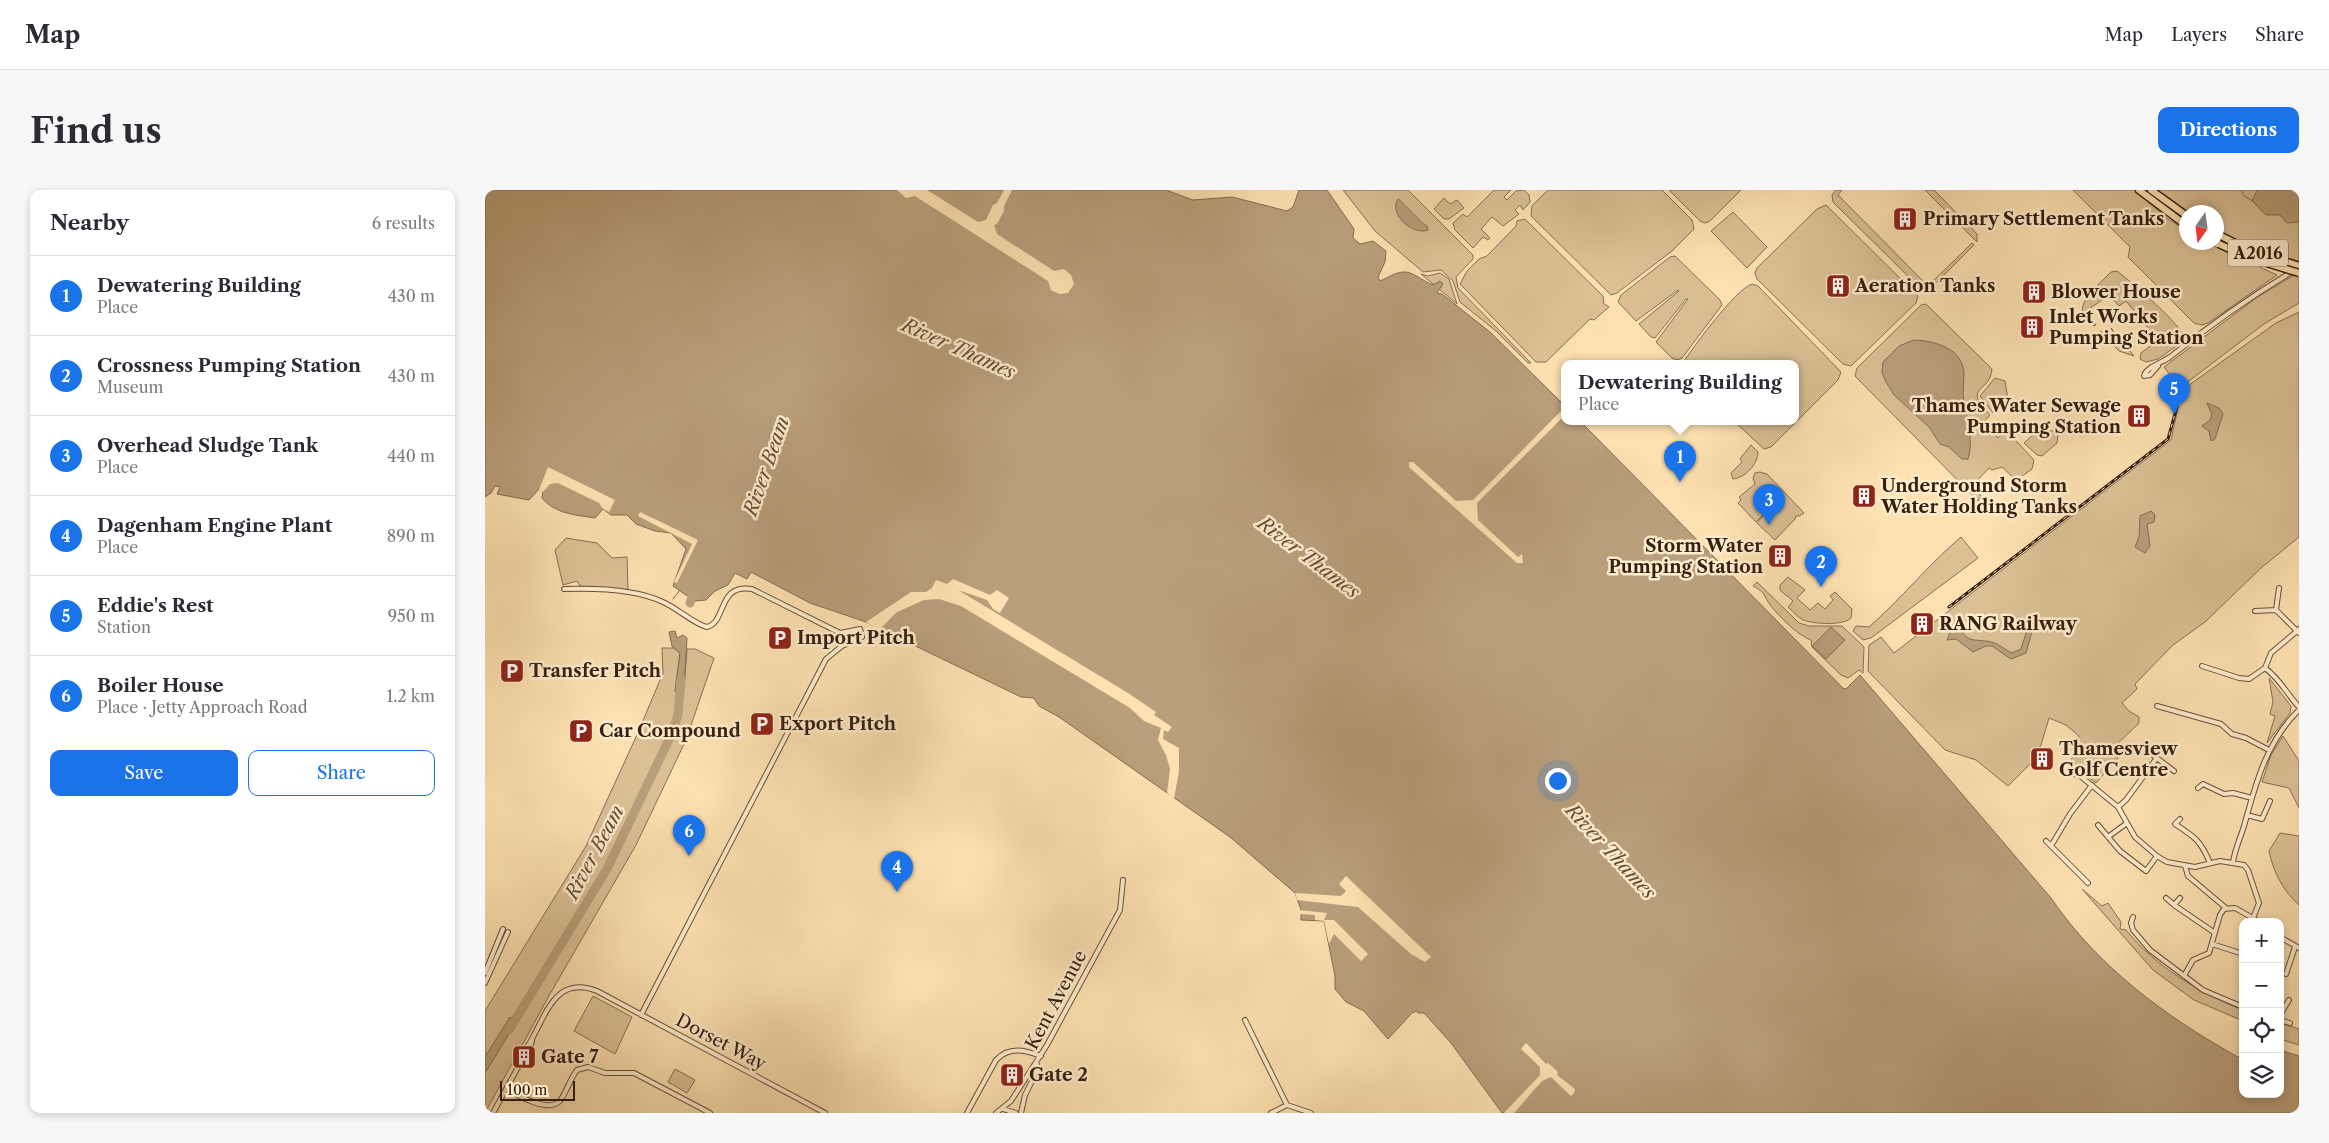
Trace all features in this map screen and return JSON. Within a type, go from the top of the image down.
[{"type":"main road","points":[[2139,190],[2179,220]]},
{"type":"main road","points":[[2151,190],[2179,210]]},
{"type":"main road","name":"A2016","points":[[2224,238],[2261,254],[2299,267]]},
{"type":"main road","name":"A2016","points":[[2224,246],[2247,257],[2299,273]]},
{"type":"street","points":[[2160,365],[2227,314],[2299,267]]},
{"type":"street","points":[[564,589],[594,588],[656,599],[707,627],[712,625],[729,595],[743,588],[752,589],[841,633],[860,629],[862,637],[844,645],[827,658],[760,788],[704,890],[690,925],[641,1015]]},
{"type":"street","points":[[2277,610],[2279,588]]},
{"type":"street","points":[[2202,666],[2239,678],[2249,679],[2265,668],[2271,653],[2298,631],[2277,610],[2255,611]]},
{"type":"street","points":[[841,633],[844,645]]},
{"type":"street","points":[[2233,862],[2235,848],[2251,798],[2269,750],[2281,728],[2299,708],[2275,675],[2265,668]]},
{"type":"street","points":[[2157,706],[2221,724],[2232,734],[2247,738],[2269,750]]},
{"type":"street","points":[[2141,746],[2174,771]]},
{"type":"street","points":[[2118,807],[2127,800],[2156,759]]},
{"type":"street","points":[[2063,772],[2079,775],[2118,807],[2135,836],[2157,856],[2185,866],[2195,867],[2210,863],[2233,862],[2244,864],[2249,870],[2259,903],[2253,918],[2235,908],[2227,908],[2188,876],[2185,866]]},
{"type":"street","points":[[2198,788],[2203,784],[2224,794],[2233,793],[2251,798]]},
{"type":"street","points":[[2051,846],[2070,814],[2092,785]]},
{"type":"street","points":[[2247,815],[2262,819],[2270,801]]},
{"type":"street","points":[[2180,819],[2175,824],[2196,838],[2203,847],[2210,863]]},
{"type":"street","points":[[2108,837],[2127,823]]},
{"type":"street","points":[[2098,825],[2120,851],[2146,871],[2157,856]]},
{"type":"street","points":[[2045,841],[2089,883]]},
{"type":"street","name":"Kent Avenue","points":[[996,1113],[1011,1101],[1033,1066],[1037,1064],[1119,910],[1123,880]]},
{"type":"street","points":[[2166,898],[2215,933]]},
{"type":"street","points":[[2174,905],[2180,898]]},
{"type":"street","points":[[2184,976],[2193,960],[2208,954],[2220,915],[2227,908]]},
{"type":"street","points":[[2133,918],[2131,926],[2137,936],[2184,976],[2209,994],[2239,1005]]},
{"type":"street","points":[[485,973],[503,929]]},
{"type":"street","points":[[485,983],[508,932]]},
{"type":"street","points":[[2284,940],[2297,948],[2286,974]]},
{"type":"street","points":[[2212,944],[2239,953]]},
{"type":"street","name":"Dorset Way","points":[[493,1113],[517,1069],[527,1058],[533,1039],[551,1004],[564,990],[581,987],[604,995],[825,1113]]},
{"type":"street","points":[[2284,1008],[2289,1000]]},
{"type":"street","points":[[1245,1020],[1287,1104],[1311,1113]]},
{"type":"street","points":[[2284,1021],[2290,1023]]},
{"type":"street","points":[[967,1113],[1001,1054],[1017,1050],[1041,1056]]},
{"type":"street","points":[[1021,1113],[1025,1095],[1038,1069],[1037,1064]]},
{"type":"street","points":[[507,1088],[540,1106],[550,1107],[560,1101],[577,1070],[584,1067],[593,1067],[605,1073],[637,1074],[710,1113]]},
{"type":"street","points":[[1271,1113],[1287,1104]]},
{"type":"street","points":[[1001,1110],[1007,1109],[1016,1113]]},
{"type":"shaded area","points":[[1343,190],[1408,190],[1473,255],[1473,259],[1456,277],[1458,288],[1531,363],[1528,363],[1496,331],[1460,302],[1453,281],[1441,270],[1423,272],[1375,231]]},
{"type":"shaded area","points":[[1494,190],[1511,190],[1504,197],[1507,200],[1516,191],[1524,190],[1529,195],[1530,202],[1523,210],[1520,205],[1515,210],[1519,214],[1503,226],[1492,217],[1481,229],[1490,238],[1488,240],[1483,237],[1473,248],[1455,230],[1453,223],[1463,214],[1467,217]]},
{"type":"shaded area","points":[[1548,190],[1662,190],[1692,220],[1694,229],[1672,251],[1617,293],[1611,295],[1531,216],[1532,206]]},
{"type":"shaded area","points":[[1669,190],[1741,190],[1710,221],[1705,223],[1700,221]]},
{"type":"shaded area","points":[[1836,190],[1842,190],[1838,195],[1928,286],[1972,243],[1974,245],[1930,289],[1922,290],[1833,202],[1832,195]]},
{"type":"shaded area","points":[[1925,190],[1934,190],[1977,234],[1977,242]]},
{"type":"shaded area","points":[[2073,190],[2134,190],[2168,219],[2179,226],[2179,250],[2222,250],[2277,275],[2208,323],[2202,325],[2194,323],[2128,257],[2130,247]]},
{"type":"shaded area","points":[[2157,190],[2299,190],[2299,261],[2265,252],[2224,235],[2224,205],[2179,205],[2179,207]]},
{"type":"shaded area","points":[[1444,198],[1450,204],[1457,200],[1464,208],[1449,219],[1444,219],[1434,209]]},
{"type":"shaded area","name":"Aeration Tanks","points":[[1826,205],[1918,296],[1916,303],[1851,366],[1843,364],[1757,279],[1755,273],[1757,268],[1817,209]]},
{"type":"shaded area","points":[[1733,212],[1767,247],[1747,268],[1711,231]]},
{"type":"shaded area","points":[[1525,219],[1603,296],[1604,304],[1609,307],[1594,320],[1590,319],[1546,362],[1536,362],[1460,284],[1467,271],[1479,259],[1487,256],[1516,226],[1517,221]]},
{"type":"shaded area","points":[[1675,256],[1720,300],[1722,305],[1682,358],[1677,360],[1672,358],[1656,342],[1688,299],[1686,299],[1655,338],[1651,337],[1639,324],[1678,290],[1636,321],[1618,302],[1621,295],[1670,257]]},
{"type":"shaded area","points":[[2117,271],[2166,314],[2182,333],[2185,340],[2158,359],[2146,362],[2140,359],[2141,353],[2158,340],[2126,301],[2119,306],[2109,295],[2085,312],[2096,325],[2094,326],[2083,314],[2084,303],[2092,291],[2111,272]]},
{"type":"shaded area","points":[[2299,272],[2299,303],[2264,324],[2185,384],[2179,386],[2164,367],[2256,298]]},
{"type":"shaded area","points":[[1440,273],[1449,279],[1457,304],[1421,274],[1428,276]]},
{"type":"shaded area","points":[[1752,284],[1758,286],[1841,372],[1838,380],[1799,419],[1799,360],[1685,360],[1705,332],[1745,288]]},
{"type":"shaded area","points":[[1926,304],[1992,369],[1987,383],[1977,394],[1978,399],[1990,415],[1983,423],[1998,438],[2006,430],[2034,460],[2032,469],[2018,479],[2014,478],[2002,467],[1992,470],[1989,468],[1972,486],[1981,496],[1978,501],[1855,376],[1857,368],[1921,305]]},
{"type":"shaded area","points":[[2299,312],[2299,537],[2261,568],[2205,622],[2173,645],[2135,684],[2137,689],[2122,703],[2129,711],[2139,717],[2139,723],[2111,750],[2118,758],[2096,783],[2086,775],[2068,771],[2079,736],[2066,725],[2049,718],[2041,745],[2029,765],[2008,786],[1976,760],[1945,750],[1868,671],[1869,645],[1881,637],[1894,653],[2171,440],[2182,390],[2276,323]]},
{"type":"shaded area","points":[[2111,328],[2134,356],[2119,351],[2100,331],[2108,336],[2113,332]]},
{"type":"shaded area","points":[[1995,378],[2005,381],[2008,399],[1993,413],[1980,396]]},
{"type":"shaded area","points":[[1738,425],[1793,425],[1771,447],[1764,449]]},
{"type":"shaded area","points":[[2038,430],[2053,431],[2058,436],[2057,443],[2042,456],[2037,455],[2024,443]]},
{"type":"shaded area","points":[[1751,445],[1758,452],[1756,461],[1750,470],[1742,476],[1733,479],[1731,473],[1742,462],[1740,459]]},
{"type":"shaded area","points":[[1755,473],[1767,474],[1804,513],[1796,516],[1775,540],[1757,523],[1766,512],[1756,522],[1738,503],[1741,500],[1739,497],[1755,484],[1753,478]]},
{"type":"shaded area","points":[[1961,537],[1978,558],[1871,638],[1863,640],[1853,631],[1856,626],[1869,627]]},
{"type":"shaded area","points":[[566,538],[597,543],[612,558],[627,557],[628,590],[580,586],[577,581],[563,585],[555,550]]},
{"type":"shaded area","points":[[1788,577],[1805,590],[1797,598],[1810,610],[1818,603],[1825,609],[1833,600],[1830,596],[1835,592],[1852,609],[1851,618],[1847,621],[1828,624],[1801,619],[1788,607],[1793,601],[1780,590],[1780,585]]},
{"type":"shaded area","points":[[1757,582],[1799,623],[1809,626],[1842,626],[1864,647],[1863,673],[1859,670],[1848,678],[1841,675],[1812,647],[1811,640],[1795,630],[1780,616],[1763,593],[1753,586]]},
{"type":"shaded area","points":[[662,648],[674,648],[680,653],[675,691],[684,688],[687,649],[695,649],[714,658],[686,740],[636,845],[550,994],[485,1113],[485,1011],[586,846],[663,673]]},
{"type":"shaded area","points":[[2269,678],[2291,706],[2290,713],[2267,743],[2275,716],[2270,714],[2273,702]]},
{"type":"shaded area","points":[[2283,736],[2299,761],[2299,808],[2289,788],[2262,782],[2271,755]]},
{"type":"shaded area","points":[[2280,833],[2299,836],[2299,905],[2284,887],[2276,873],[2269,851]]},
{"type":"shaded area","points":[[2082,889],[2102,906],[2108,903],[2121,922],[2120,929],[2126,930],[2164,967],[2194,987],[2239,1008],[2239,1019],[2194,1000],[2153,970]]},
{"type":"shaded area","points":[[593,996],[632,1017],[615,1054],[574,1031]]},
{"type":"shaded area","points":[[2284,1024],[2299,1029],[2299,1045],[2284,1040]]},
{"type":"shaded area","points":[[675,1069],[695,1080],[687,1093],[668,1082]]},
{"type":"water","name":"River Thames","points":[[485,190],[1166,190],[1193,200],[1232,197],[1287,211],[1293,207],[1299,190],[1327,190],[1354,229],[1353,238],[1360,244],[1373,241],[1386,251],[1385,262],[1378,277],[1380,281],[1401,272],[1407,272],[1433,285],[1440,281],[1443,284],[1437,293],[1442,294],[1490,332],[1561,402],[1561,425],[1584,425],[1844,689],[1860,675],[2090,946],[2112,968],[2160,1007],[2211,1042],[2239,1057],[2239,1098],[2284,1098],[2284,1051],[2299,1056],[2299,1113],[1502,1113],[1451,1043],[1424,1013],[1418,1013],[1417,1011],[1412,1013],[1388,1039],[1364,1011],[1346,1002],[1335,989],[1335,976],[1324,921],[1301,920],[1301,910],[1295,893],[1230,837],[1059,717],[1039,706],[1034,698],[1021,697],[866,622],[810,603],[751,572],[747,579],[735,573],[728,585],[715,591],[706,600],[695,601],[694,597],[686,595],[673,586],[686,549],[671,533],[655,531],[636,524],[627,515],[611,515],[603,509],[595,518],[559,511],[542,498],[543,492],[539,489],[529,500],[497,494],[500,487],[495,486],[491,493],[485,497]]},
{"type":"water","points":[[2257,190],[2299,190],[2299,222],[2287,223],[2280,215],[2266,215],[2252,201]]},
{"type":"water","points":[[1398,199],[1427,226],[1428,230],[1422,231],[1409,227],[1399,217],[1396,211]]},
{"type":"water","points":[[1914,340],[1939,344],[1959,358],[1964,374],[1963,398],[1970,437],[1968,459],[1962,459],[1949,447],[1940,444],[1929,427],[1894,395],[1886,382],[1882,372],[1883,362],[1899,346]]},
{"type":"water","points":[[2207,403],[2219,408],[2223,414],[2215,439],[2211,441],[2209,431],[2202,426],[2210,420],[2212,414]]},
{"type":"water","points":[[2151,511],[2155,515],[2154,522],[2147,524],[2150,546],[2145,553],[2135,547],[2139,537],[2140,516]]},
{"type":"water","points":[[2030,622],[2033,628],[2026,653],[2011,659],[1992,646],[1986,646],[1973,652],[1956,639],[1947,640],[1951,630],[1958,625],[1968,638],[1994,643],[2012,653],[2021,649],[2027,630],[2026,623]]},
{"type":"water","points":[[1831,627],[1845,640],[1826,659],[1812,646]]},
{"type":"water","points":[[675,631],[677,638],[683,635],[687,638],[684,688],[675,692],[680,653],[672,646],[669,632]]},
{"type":"water","points":[[510,1017],[517,1021],[485,1073],[485,1057]]},
{"type":"pier","points":[[897,190],[927,190],[978,222],[986,220],[993,205],[997,203],[1004,190],[1012,190],[1004,206],[1004,211],[997,224],[994,225],[997,234],[1054,271],[1064,269],[1071,275],[1074,284],[1068,293],[1059,294],[1051,290],[1048,281],[915,196],[906,198]]},
{"type":"pier","points":[[1561,411],[1561,419],[1477,503],[1478,520],[1518,557],[1522,554],[1523,563],[1517,563],[1409,467],[1409,462],[1413,462],[1456,501],[1473,500]]},
{"type":"pier","points":[[548,467],[615,500],[609,512],[603,509],[599,503],[558,483],[550,484],[543,492],[539,490]]},
{"type":"pier","points":[[640,512],[698,540],[677,583],[674,582],[692,544],[638,516]]},
{"type":"pier","points":[[953,579],[990,595],[997,590],[1009,598],[1000,613],[993,609],[987,600],[958,590],[1128,693],[1156,712],[1154,715],[1172,727],[1168,732],[1164,730],[1163,739],[1179,748],[1179,771],[1174,799],[1167,793],[1170,769],[1166,755],[1158,740],[1161,728],[1144,721],[1130,708],[961,606],[939,599],[924,600],[897,612],[879,630],[866,622],[911,592],[926,592],[932,588],[936,580],[947,584]]},
{"type":"pier","points":[[1346,876],[1431,957],[1425,962],[1411,954],[1358,907],[1297,900],[1295,893],[1341,896],[1346,891],[1339,884]]},
{"type":"pier","points":[[1299,910],[1327,913],[1324,920],[1334,920],[1368,954],[1361,961],[1334,934],[1329,944],[1324,921],[1315,920],[1315,915],[1299,914]]},
{"type":"pier","points":[[1526,1043],[1546,1064],[1548,1063],[1558,1072],[1557,1075],[1575,1089],[1574,1093],[1571,1096],[1551,1077],[1542,1081],[1514,1113],[1504,1113],[1540,1075],[1540,1067],[1521,1049]]},
{"type":"waterway","points":[[2241,190],[2244,196],[2253,201]]},
{"type":"waterway","name":"River Beam","points":[[690,603],[695,587]]},
{"type":"waterway","points":[[673,599],[680,590]]},
{"type":"waterway","name":"River Beam","points":[[509,1030],[607,869],[673,731],[678,715],[681,679]]},
{"type":"railway","points":[[1949,607],[2168,439],[2181,392]]},
{"type":"place","name":"Primary Settlement Tanks","points":[[1905,219]]},
{"type":"place","name":"Aeration Tanks","points":[[1838,286]]},
{"type":"place","name":"Blower House","points":[[2034,292]]},
{"type":"place","name":"Inlet Works Pumping Station","points":[[2032,327]]},
{"type":"place","name":"Eddie's Rest","points":[[2174,414]]},
{"type":"place","name":"Thames Water Sewage Pumping Station","points":[[2139,416]]},
{"type":"place","name":"Dewatering Building","points":[[1680,482]]},
{"type":"place","name":"Underground Storm Water Holding Tanks","points":[[1864,496]]},
{"type":"place","name":"Overhead Sludge Tank","points":[[1769,525]]},
{"type":"place","name":"Storm Water Pumping Station","points":[[1780,556]]},
{"type":"place","name":"Crossness Pumping Station","points":[[1821,587]]},
{"type":"place","name":"RANG Railway","points":[[1922,624]]},
{"type":"place","name":"Import Pitch","points":[[780,638]]},
{"type":"place","name":"Transfer Pitch","points":[[512,671]]},
{"type":"place","name":"Export Pitch","points":[[762,724]]},
{"type":"place","name":"Car Compound","points":[[581,731]]},
{"type":"place","name":"Thamesview Golf Centre","points":[[2042,759]]},
{"type":"place","name":"Boiler House","points":[[689,856]]},
{"type":"place","name":"Dagenham Engine Plant","points":[[897,892]]},
{"type":"place","name":"Gate 7","points":[[524,1057]]},
{"type":"place","name":"Gate 2","points":[[1012,1075]]}]
